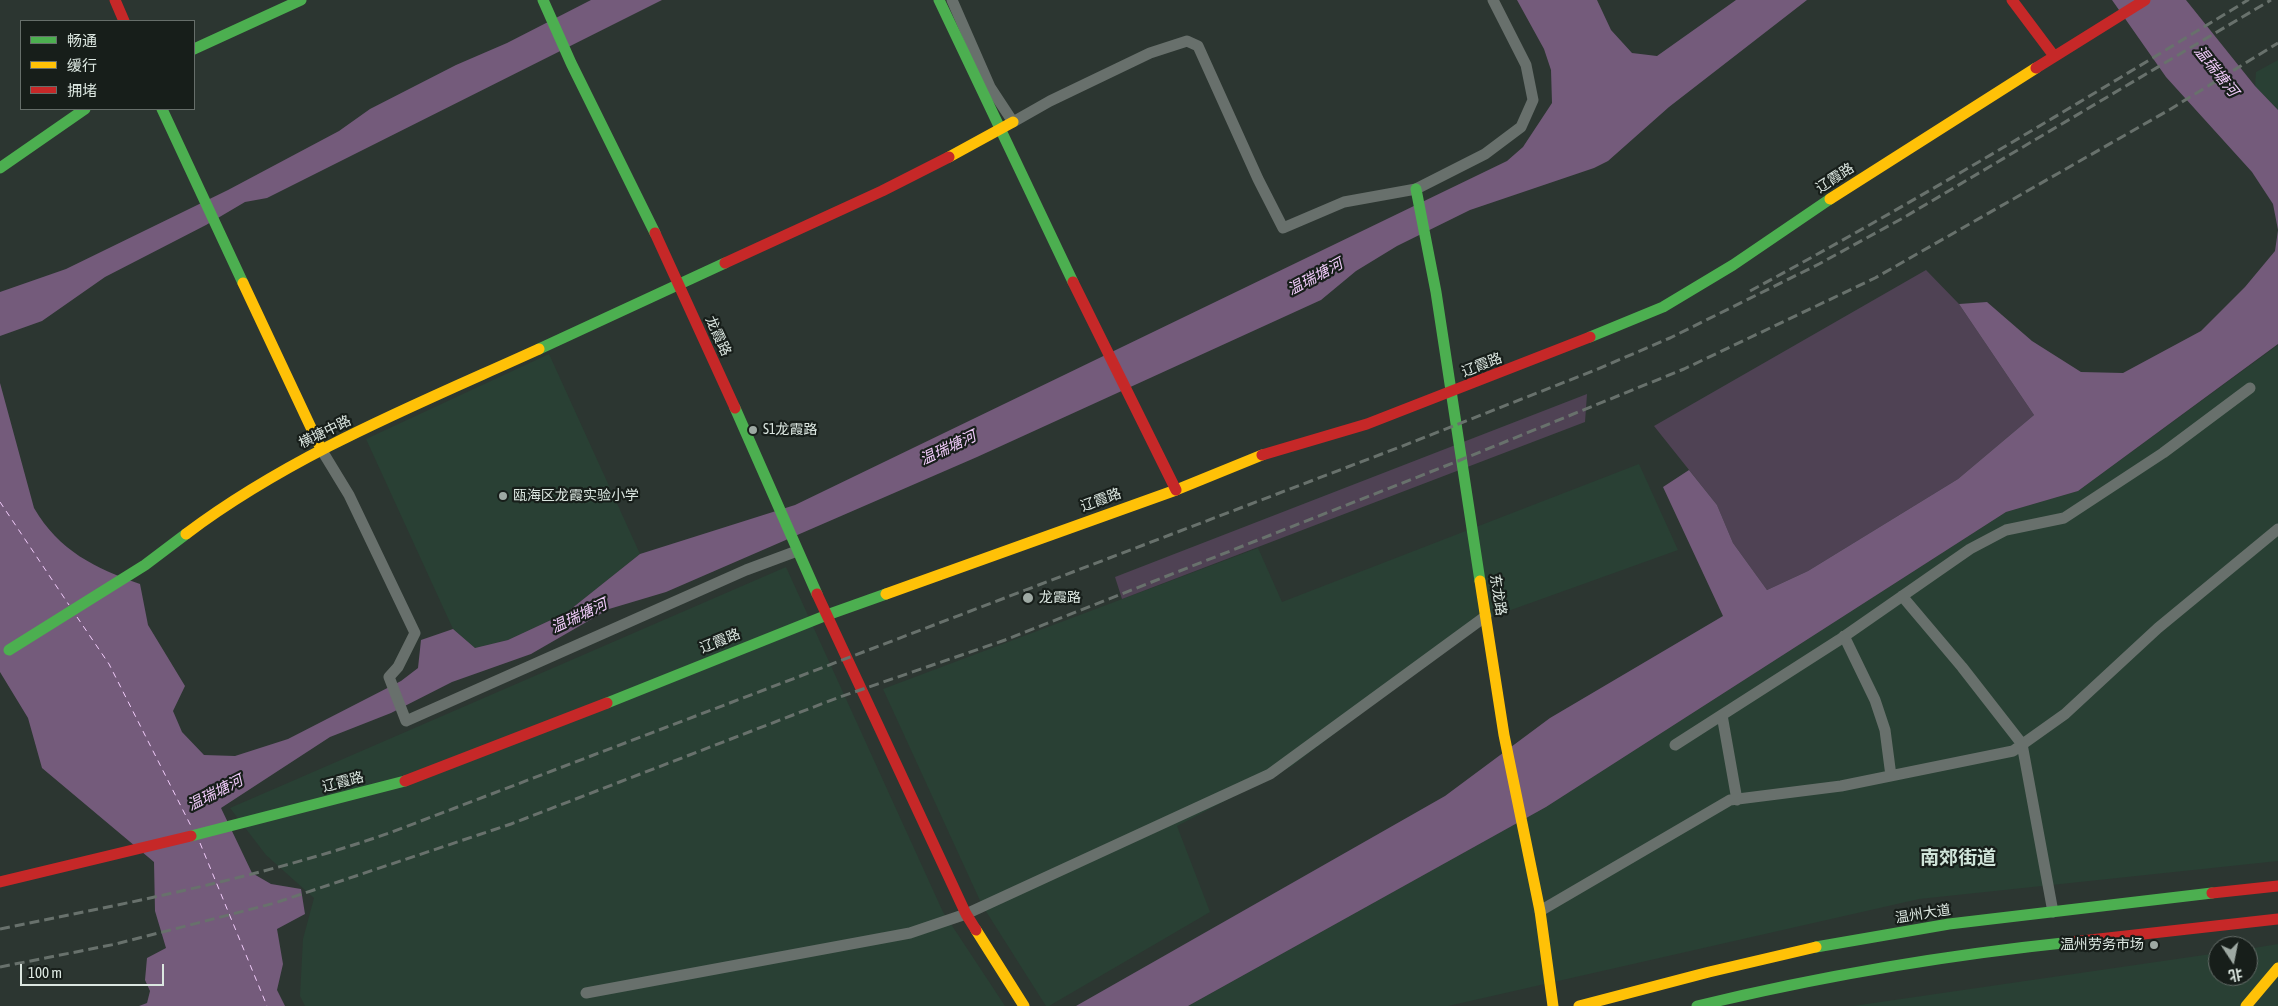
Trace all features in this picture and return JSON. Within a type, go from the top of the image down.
[{"type":"street","points":[[115,0],[124,20]]},
{"type":"street","points":[[195,49],[301,0]]},
{"type":"street","points":[[939,0],[1100,340],[1176,490]]},
{"type":"street","points":[[952,0],[990,87],[1013,122],[1050,101],[1150,52],[1187,42],[1198,46],[1258,179],[1283,228],[1344,202],[1417,192],[1485,154],[1521,127],[1533,100],[1526,65],[1492,0]]},
{"type":"street","points":[[2012,0],[2054,56]]},
{"type":"street","name":"辽霞路","points":[[0,882],[278,815],[417,778],[827,615],[1176,490],[1252,458],[1367,424],[1536,360],[1663,307],[1733,265],[1827,201],[2145,0]]},
{"type":"street","name":"龙霞路","points":[[544,2],[571,63],[636,193],[767,478],[797,551],[966,914],[1024,1006]]},
{"type":"street","points":[[0,168],[84,110]]},
{"type":"street","points":[[162,110],[321,449],[349,495],[415,634],[398,668],[389,677],[406,721],[746,570],[797,551]]},
{"type":"street","name":"横塘中路","points":[[8,650],[145,565],[206,519],[321,449],[882,191],[978,143],[1013,122]]},
{"type":"street","name":"东龙路","points":[[1417,192],[1436,292],[1507,748],[1540,911],[1553,1006]]},
{"type":"street","points":[[1674,745],[1844,636],[1970,549],[2006,530],[2064,518],[2163,453],[2250,388]]},
{"type":"street","points":[[1540,911],[1730,800],[1841,786],[2013,751],[2065,714],[2158,628],[2278,529]]},
{"type":"street","points":[[1902,596],[1962,667],[2022,744],[2052,912]]},
{"type":"street","points":[[586,993],[910,933],[966,914],[1270,774],[1486,616]]},
{"type":"street","points":[[1844,636],[1875,700],[1884,730],[1891,776]]},
{"type":"street","points":[[1722,715],[1737,800]]},
{"type":"street","name":"温州大道","points":[[1579,1006],[1767,958],[1841,942],[1983,920],[2278,886]]},
{"type":"street","points":[[1697,1006],[1784,985],[1968,953],[2278,920]]},
{"type":"street","points":[[2246,1006],[2278,968]]},
{"type":"shaded area","points":[[2278,60],[2278,110],[2255,86],[2256,72]]},
{"type":"shaded area","points":[[1926,270],[1959,304],[2034,415],[1958,479],[1808,571],[1767,590],[1733,543],[1717,505],[1654,426]]},
{"type":"shaded area","points":[[2278,345],[2278,861],[1919,899],[1448,1006],[1188,1006],[1546,807],[2006,512],[2078,491]]},
{"type":"shaded area","name":"瓯海区龙霞实验小学","points":[[549,354],[640,554],[566,613],[508,640],[475,648],[453,629],[366,439]]},
{"type":"shaded area","points":[[1587,394],[1585,422],[1122,599],[1115,577]]},
{"type":"shaded area","points":[[1639,464],[1678,550],[1483,620],[1292,766],[1177,826],[1210,912],[1046,1006],[982,905],[883,689],[1258,548],[1282,602]]},
{"type":"shaded area","points":[[786,567],[943,912],[1005,1006],[305,1006],[300,996],[303,939],[314,898],[266,855],[230,808]]},
{"type":"shaded area","points":[[2278,944],[2278,1006],[1853,1006],[2208,954],[2208,986],[2258,986],[2258,947]]},
{"type":"water","points":[[591,0],[662,0],[267,198],[245,202],[206,225],[105,277],[42,321],[0,336],[0,292],[66,269],[228,190],[339,131],[370,109]]},
{"type":"water","name":"温瑞塘河","points":[[1517,0],[1597,0],[1611,30],[1632,53],[1657,56],[1736,0],[1807,0],[1669,107],[1608,161],[1594,168],[1470,210],[1397,246],[1356,271],[1321,300],[977,457],[666,592],[609,609],[531,654],[452,682],[391,713],[330,737],[221,808],[252,873],[271,884],[301,889],[305,914],[277,929],[283,964],[277,990],[285,1006],[139,1006],[147,1003],[150,991],[145,980],[147,958],[166,948],[155,911],[154,862],[42,768],[28,718],[0,672],[0,383],[34,508],[55,536],[67,547],[93,564],[140,584],[148,625],[185,686],[173,711],[182,732],[204,755],[235,756],[288,739],[401,681],[418,668],[421,640],[453,629],[475,648],[508,640],[566,613],[640,554],[795,505],[1507,161],[1523,147],[1552,103],[1551,70],[1544,49]]},
{"type":"water","name":"温瑞塘河","points":[[2112,0],[2186,0],[2255,86],[2278,110],[2278,230],[2273,204],[2252,172],[2166,77]]},
{"type":"water","points":[[2278,230],[2278,344],[2078,491],[2006,512],[1546,807],[1188,1006],[1076,1006],[1445,796],[1550,718],[1723,616],[1663,487],[1689,470],[1717,505],[1733,543],[1767,590],[1808,571],[1958,479],[2034,415],[1959,304],[1987,302],[2032,341],[2081,372],[2123,373],[2201,331],[2245,287],[2275,251]]},
{"type":"ferry route","points":[[0,502],[69,605]]},
{"type":"ferry route","points":[[77,617],[109,664],[192,828]]},
{"type":"ferry route","points":[[200,843],[267,1006]]},
{"type":"railway","points":[[1750,291],[1939,185],[2248,0]]},
{"type":"railway","points":[[0,929],[149,898],[247,875],[344,848],[392,832],[1400,447],[1593,371],[1670,338],[1819,264],[1903,218],[2271,0]]},
{"type":"railway","points":[[0,967],[116,944],[275,903],[511,824],[837,698],[1005,640],[1458,461],[1684,369],[1875,278],[2169,110],[2278,43]]},
{"type":"traffic: fast","points":[[195,49],[301,0]]},
{"type":"traffic: fast","points":[[543,0],[571,63],[655,233]]},
{"type":"traffic: fast","points":[[939,0],[1073,282]]},
{"type":"traffic: fast","points":[[0,168],[84,110]]},
{"type":"traffic: fast","points":[[162,110],[243,283]]},
{"type":"traffic: fast","points":[[1416,189],[1436,292],[1480,581]]},
{"type":"traffic: fast","points":[[1590,337],[1663,307],[1733,265],[1830,199]]},
{"type":"traffic: fast","points":[[539,349],[725,263]]},
{"type":"traffic: fast","points":[[735,408],[817,594]]},
{"type":"traffic: fast","points":[[9,650],[145,565],[186,534]]},
{"type":"traffic: fast","points":[[607,703],[827,615],[886,594]]},
{"type":"traffic: fast","points":[[191,836],[405,781]]},
{"type":"traffic: fast","points":[[1816,947],[1949,924],[2212,893]]},
{"type":"traffic: fast","points":[[1697,1006],[1837,976],[1978,953],[2072,942]]},
{"type":"traffic: slow","points":[[1830,199],[2036,68]]},
{"type":"traffic: slow","points":[[949,157],[1013,122]]},
{"type":"traffic: slow","points":[[243,283],[321,449]]},
{"type":"traffic: slow","points":[[186,534],[227,505],[312,455],[357,432],[539,349]]},
{"type":"traffic: slow","points":[[886,594],[1176,490],[1262,455]]},
{"type":"traffic: slow","points":[[1480,581],[1504,735],[1540,911],[1553,1006]]},
{"type":"traffic: slow","points":[[976,930],[1024,1006]]},
{"type":"traffic: slow","points":[[1579,1006],[1709,972],[1816,947]]},
{"type":"traffic: slow","points":[[2246,1006],[2278,968]]},
{"type":"traffic: jam","points":[[115,0],[124,20]]},
{"type":"traffic: jam","points":[[2012,0],[2054,56]]},
{"type":"traffic: jam","points":[[2036,68],[2145,0]]},
{"type":"traffic: jam","points":[[725,263],[882,191],[949,157]]},
{"type":"traffic: jam","points":[[655,233],[735,408]]},
{"type":"traffic: jam","points":[[1073,282],[1176,490]]},
{"type":"traffic: jam","points":[[1262,455],[1367,424],[1590,337]]},
{"type":"traffic: jam","points":[[817,594],[966,914],[976,930]]},
{"type":"traffic: jam","points":[[405,781],[607,703]]},
{"type":"traffic: jam","points":[[0,882],[191,836]]},
{"type":"traffic: jam","points":[[2212,893],[2278,886]]},
{"type":"traffic: jam","points":[[2072,942],[2278,919]]},
{"type":"place","name":"S1龙霞路","points":[[753,430]]},
{"type":"place","name":"瓯海区龙霞实验小学","points":[[503,496]]},
{"type":"place","name":"龙霞路","points":[[1028,598]]},
{"type":"place","name":"温州劳务市场","points":[[2154,945]]},
{"type":"district","name":"南郊街道","points":[[1958,858]]}]
